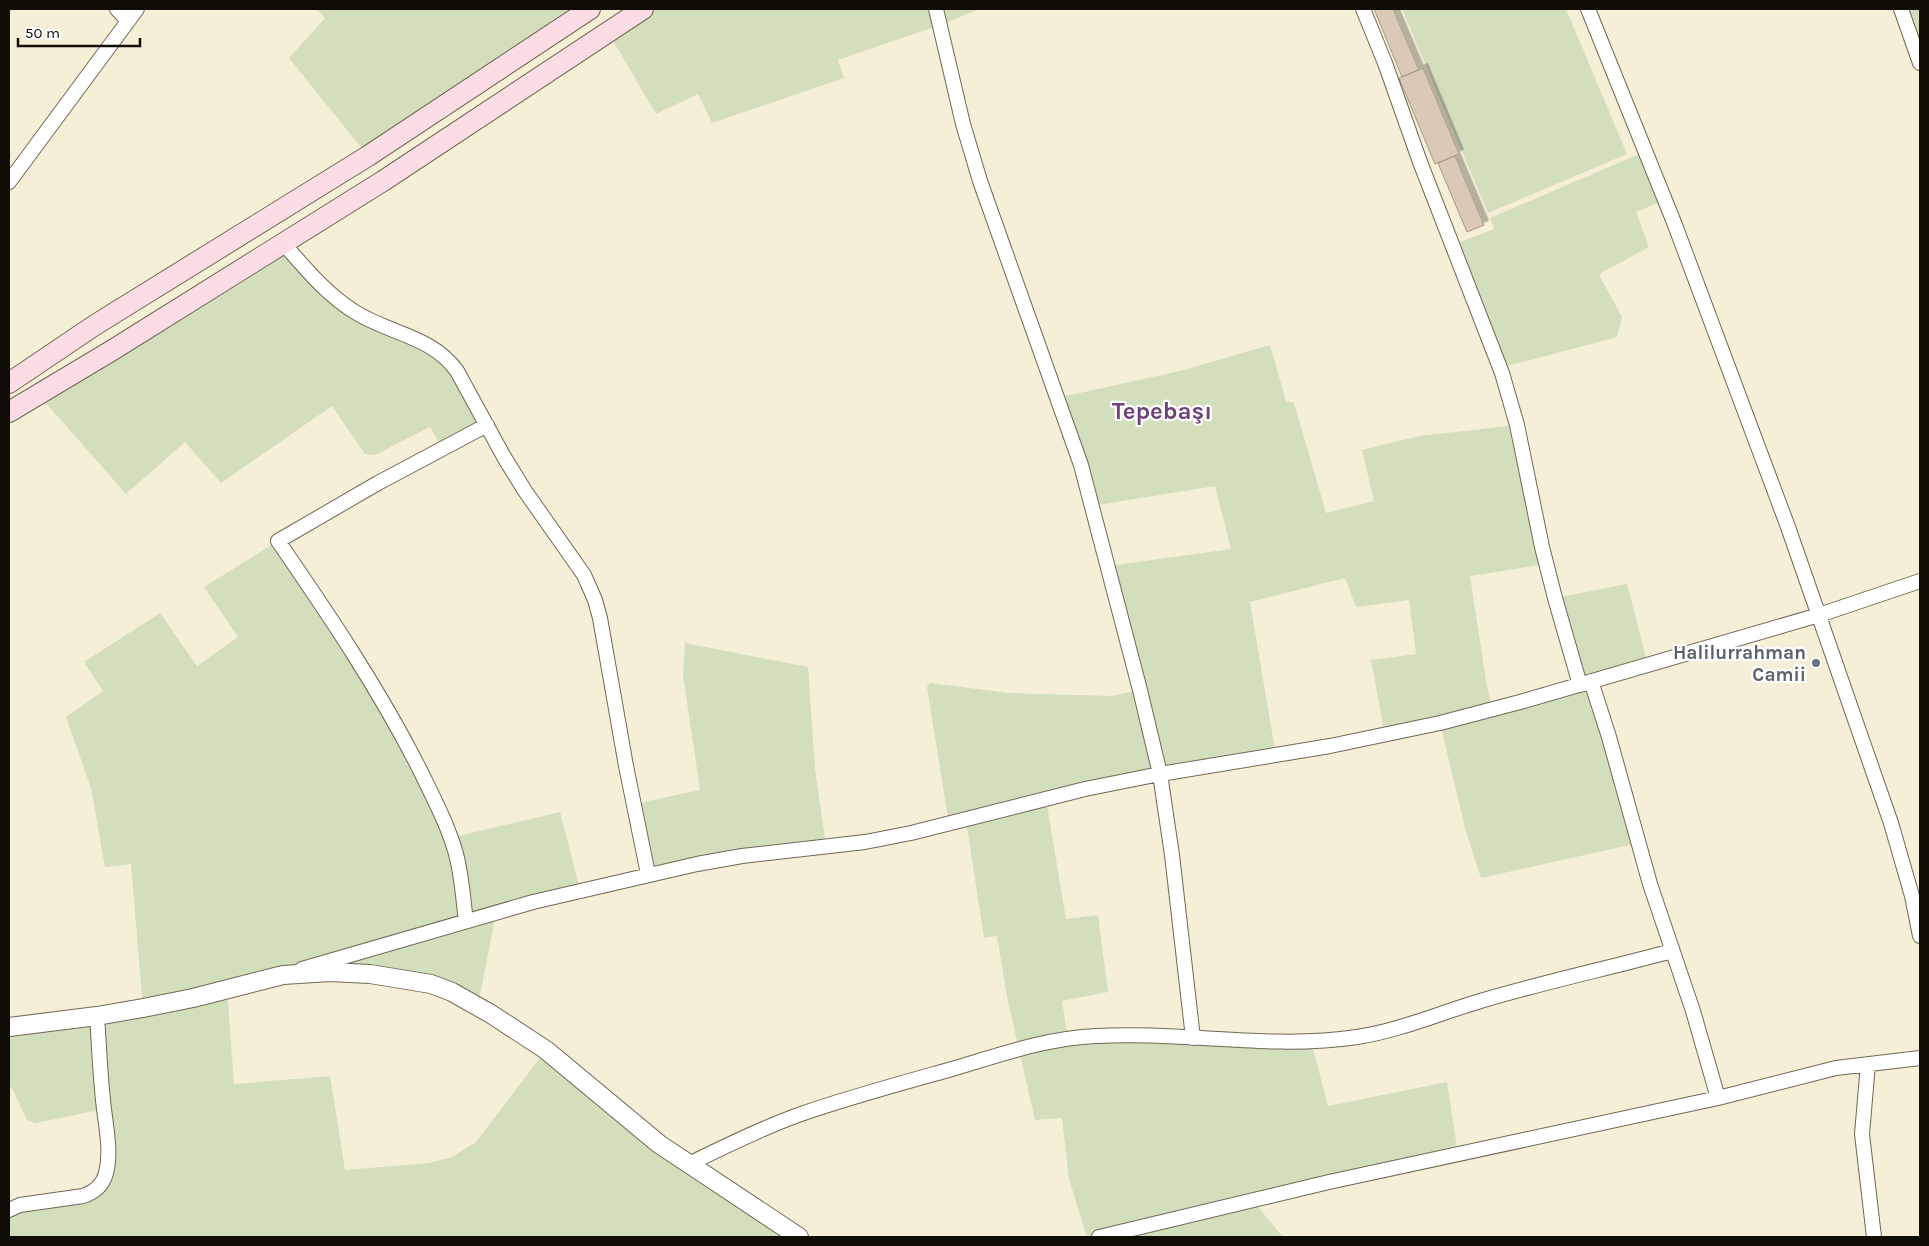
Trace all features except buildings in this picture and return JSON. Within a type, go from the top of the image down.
[{"type":"main road","points":[[9,383],[96,325],[368,156],[590,9]]},
{"type":"main road","points":[[9,412],[120,346],[391,176],[643,9]]},
{"type":"street","points":[[117,9],[128,21]]},
{"type":"street","points":[[9,182],[137,9]]},
{"type":"street","points":[[936,9],[958,106],[980,181],[1065,420],[1092,506],[1160,774],[1172,854],[1193,1038]]},
{"type":"street","points":[[1363,9],[1386,63],[1420,162],[1502,374],[1517,425],[1542,547],[1555,598],[1586,683],[1672,952],[1704,1044],[1718,1098]]},
{"type":"street","points":[[1588,9],[1675,225],[1764,460],[1891,824],[1912,896],[1920,936]]},
{"type":"street","points":[[1901,9],[1920,63]]},
{"type":"street","points":[[284,243],[319,282],[354,311],[368,320],[428,344],[449,359],[526,491],[584,575],[595,600],[648,874]]},
{"type":"street","points":[[466,921],[456,853],[422,774],[364,669],[278,541],[360,493],[487,425]]},
{"type":"street","points":[[9,1027],[97,1016],[193,998],[283,975],[533,902],[648,874],[742,856],[865,842],[911,833],[1046,798],[1160,774],[1384,736],[1483,712],[1586,683],[1819,615],[1920,581]]},
{"type":"street","points":[[689,1164],[726,1146],[800,1115],[1012,1051],[1057,1041],[1096,1036],[1193,1038],[1259,1042],[1334,1040],[1364,1036],[1404,1026],[1475,1002],[1672,952]]},
{"type":"street","points":[[283,975],[330,972],[370,974],[431,984],[452,992],[491,1014],[546,1050],[632,1124],[799,1237]]},
{"type":"street","points":[[9,1210],[20,1204],[83,1196],[93,1192],[101,1184],[106,1174],[108,1165],[107,1139],[97,1016]]},
{"type":"street","points":[[1099,1237],[1329,1182],[1718,1098],[1836,1068],[1920,1058]]},
{"type":"street","points":[[1868,1064],[1862,1134],[1874,1237]]},
{"type":"green space","points":[[317,9],[590,9],[368,156],[289,58],[325,18]]},
{"type":"green space","points":[[643,9],[980,9],[940,25],[838,60],[844,78],[712,123],[698,94],[656,114],[608,32]]},
{"type":"green space","points":[[1402,9],[1566,9],[1627,154],[1488,213]]},
{"type":"green space","points":[[1901,9],[1920,9],[1920,63]]},
{"type":"green space","points":[[1646,151],[1665,200],[1636,212],[1649,247],[1601,273],[1600,277],[1622,317],[1617,337],[1500,368],[1452,245],[1494,229],[1490,218]]},
{"type":"green space","points":[[283,243],[340,301],[439,351],[487,425],[443,449],[430,427],[375,455],[365,454],[332,406],[221,483],[185,442],[126,494],[38,394]]},
{"type":"green space","points":[[1270,345],[1286,401],[1294,403],[1326,513],[1374,501],[1362,450],[1419,436],[1517,425],[1546,564],[1470,576],[1487,687],[1493,709],[1580,685],[1555,598],[1627,584],[1648,665],[1591,681],[1639,843],[1481,878],[1466,832],[1440,723],[1385,736],[1371,660],[1416,654],[1409,600],[1356,607],[1345,578],[1250,602],[1276,756],[1046,799],[1066,919],[1098,915],[1108,992],[1062,1001],[1068,1039],[1311,1041],[1328,1106],[1447,1082],[1458,1154],[1253,1201],[1283,1237],[1087,1237],[1069,1179],[1062,1118],[1035,1120],[1007,997],[997,936],[984,938],[966,820],[949,824],[927,687],[930,683],[1009,693],[1112,696],[1140,690],[1108,566],[1231,549],[1215,486],[1092,506],[1057,398],[1180,371]]},
{"type":"green space","points":[[278,541],[332,620],[450,838],[560,812],[580,890],[496,913],[478,1006],[370,974],[227,990],[234,1084],[330,1076],[345,1170],[429,1163],[452,1157],[476,1142],[546,1050],[799,1237],[9,1237],[9,1210],[101,1184],[104,1109],[36,1123],[27,1120],[12,1088],[9,1086],[9,1027],[143,1008],[131,864],[105,867],[91,788],[66,717],[103,691],[84,662],[160,613],[197,666],[238,637],[204,587]]},
{"type":"green space","points":[[685,643],[808,667],[815,769],[826,846],[648,874],[634,804],[700,790],[683,675]]},
{"type":"place","name":"Halilurrahman Camii","points":[[1816,663]]},
{"type":"district","name":"Tepebaşı","points":[[1162,411]]}]
